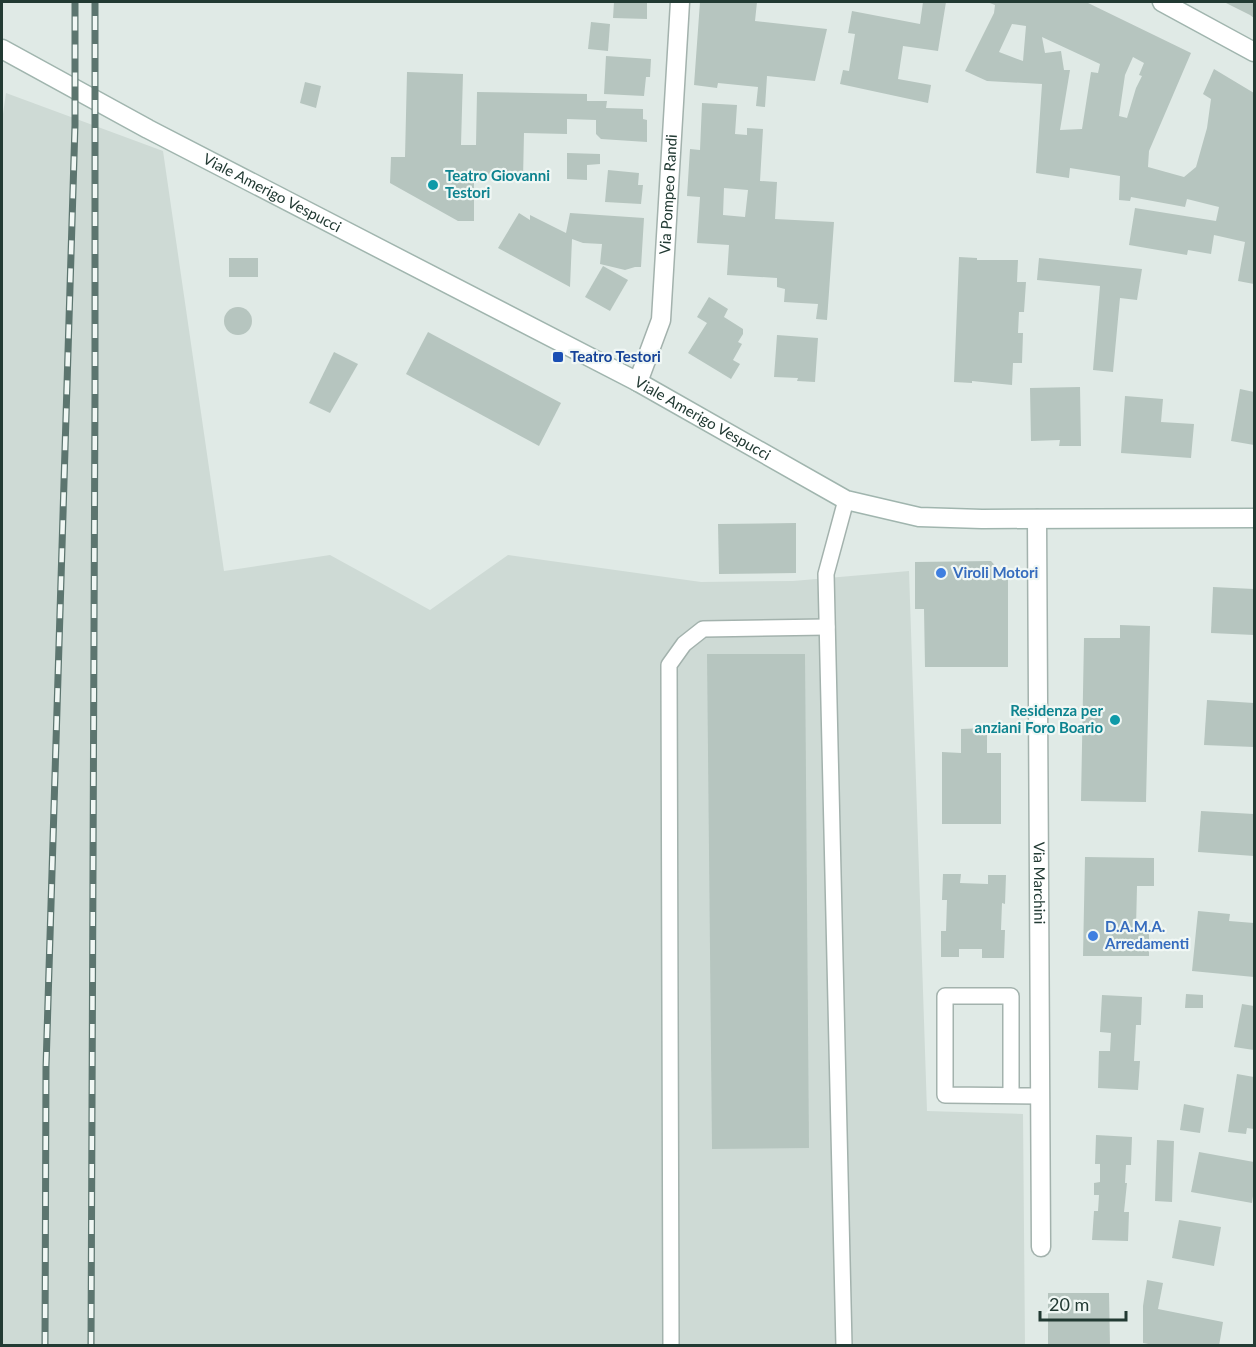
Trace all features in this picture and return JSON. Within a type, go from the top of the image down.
[{"type":"main road","name":"Via Pompeo Randi","points":[[638,382],[661,320],[680,2]]},
{"type":"main road","points":[[1162,2],[1254,52]]},
{"type":"main road","name":"Viale Amerigo Vespucci","points":[[2,49],[148,129],[638,382],[846,500],[919,517],[1254,518]]},
{"type":"main road","name":"Via Marchini","points":[[1037,519],[1041,1247]]},
{"type":"lane","points":[[843,1346],[826,574],[846,500]]},
{"type":"lane","points":[[671,1346],[669,665],[684,644],[703,629],[827,627]]},
{"type":"lane","points":[[1011,1095],[1011,996],[945,996],[945,1095],[1011,1095],[1040,1095]]},
{"type":"shaded area","points":[[6,93],[163,151],[224,571],[330,555],[430,610],[508,555],[701,582],[793,581],[909,571],[927,1111],[1023,1114],[1025,1345],[2,1346],[2,121]]},
{"type":"building","points":[[614,2],[647,2],[647,19],[613,18]]},
{"type":"building","points":[[700,2],[757,2],[755,21],[827,29],[815,81],[767,76],[765,107],[756,106],[758,87],[718,83],[717,88],[694,85]]},
{"type":"building","points":[[923,2],[946,2],[938,51],[903,46],[898,79],[931,85],[928,103],[840,84],[843,70],[849,71],[855,34],[848,33],[852,11],[920,24]]},
{"type":"building","points":[[987,2],[1086,2],[1191,53],[1149,151],[1148,167],[1184,177],[1196,167],[1207,128],[1211,99],[1203,94],[1214,69],[1254,93],[1254,284],[1238,281],[1245,242],[1214,235],[1211,254],[1188,250],[1187,255],[1129,245],[1135,208],[1216,221],[1219,207],[1187,199],[1185,207],[1131,197],[1130,201],[1119,200],[1120,176],[1070,168],[1069,178],[1036,173],[1042,84],[987,81],[965,71],[994,13],[995,5]],"holes":[[[1012,24],[1026,26],[1023,61],[999,52]],[[1042,37],[1100,64],[1098,73],[1091,72],[1082,129],[1060,130],[1070,70],[1064,70],[1061,51],[1045,53]],[[1133,57],[1144,63],[1139,75],[1142,76],[1127,118],[1119,116],[1125,75]]]},
{"type":"building","points":[[1224,2],[1254,2],[1254,18],[1250,15]]},
{"type":"building","points":[[591,22],[610,24],[608,51],[588,49]]},
{"type":"building","points":[[606,56],[651,59],[650,77],[646,77],[644,96],[604,94]]},
{"type":"building","points":[[407,72],[463,74],[461,145],[476,145],[477,92],[587,94],[587,101],[607,101],[606,108],[643,109],[643,119],[647,120],[647,142],[601,139],[596,134],[596,120],[567,119],[567,134],[524,133],[523,179],[474,177],[474,221],[458,221],[390,183],[391,157],[405,157]]},
{"type":"building","points":[[305,82],[321,86],[316,108],[300,103]]},
{"type":"building","points":[[702,103],[737,105],[735,134],[747,135],[747,128],[763,129],[760,181],[777,182],[775,219],[834,222],[827,320],[816,319],[818,304],[784,302],[785,289],[777,287],[777,278],[727,275],[729,245],[697,243],[700,197],[687,196],[690,149],[700,150]],"holes":[[[724,188],[748,190],[745,217],[723,215]]]},
{"type":"building","points":[[567,153],[600,154],[600,164],[587,165],[587,180],[567,179]]},
{"type":"building","points":[[608,170],[639,173],[638,185],[643,185],[641,204],[605,202]]},
{"type":"building","points":[[519,213],[530,220],[530,215],[566,233],[570,213],[644,218],[641,267],[625,270],[600,264],[602,244],[583,243],[572,239],[570,287],[498,248]]},
{"type":"building","points":[[959,257],[977,258],[977,260],[1018,260],[1017,282],[1026,282],[1024,312],[1019,312],[1018,333],[1023,333],[1022,363],[1013,363],[1012,385],[972,381],[972,383],[954,382]]},
{"type":"building","points":[[229,258],[258,258],[258,277],[229,277]]},
{"type":"building","points":[[1039,258],[1142,269],[1137,300],[1120,298],[1113,372],[1093,370],[1100,286],[1037,280]]},
{"type":"building","points":[[603,266],[628,280],[610,311],[585,297]]},
{"type":"building","points":[[709,297],[728,309],[724,317],[743,329],[738,342],[742,344],[733,360],[740,364],[731,379],[688,353],[707,323],[697,317]]},
{"type":"building","points":[[238,307],[248,311],[252,321],[248,331],[238,335],[228,331],[224,321],[228,311]]},
{"type":"building","points":[[428,332],[561,403],[539,446],[406,374]]},
{"type":"building","points":[[777,335],[818,338],[815,382],[797,381],[798,378],[774,377]]},
{"type":"building","points":[[334,352],[358,364],[330,413],[309,403]]},
{"type":"building","points":[[1080,387],[1081,446],[1059,446],[1060,440],[1031,441],[1030,388]]},
{"type":"building","points":[[1240,389],[1254,392],[1254,445],[1231,441]]},
{"type":"building","points":[[1125,396],[1163,399],[1161,422],[1194,424],[1191,458],[1121,453]]},
{"type":"building","points":[[796,523],[796,573],[719,574],[718,524]]},
{"type":"building","points":[[991,561],[1008,580],[1008,667],[925,667],[924,609],[915,609],[915,562]]},
{"type":"building","points":[[1213,587],[1254,589],[1254,635],[1211,633]]},
{"type":"building","name":"Residenza per anziani Foro Boario","points":[[1120,625],[1150,626],[1146,802],[1081,801],[1084,638],[1120,638]]},
{"type":"building","points":[[707,654],[805,654],[809,1148],[712,1149]]},
{"type":"building","points":[[1207,700],[1254,703],[1254,747],[1204,745]]},
{"type":"building","points":[[987,728],[987,753],[1001,753],[1001,824],[942,824],[942,752],[961,753],[961,729]]},
{"type":"building","points":[[1201,811],[1254,814],[1254,856],[1198,852]]},
{"type":"building","points":[[1085,857],[1154,858],[1154,886],[1137,886],[1136,928],[1149,928],[1149,956],[1083,956]]},
{"type":"building","points":[[943,874],[961,874],[960,883],[988,884],[988,875],[1006,875],[1001,930],[1005,930],[1004,958],[982,958],[982,949],[959,949],[959,957],[941,957],[941,931],[946,931],[947,900],[942,900]]},
{"type":"building","points":[[1198,911],[1230,914],[1229,921],[1254,923],[1254,977],[1192,971]]},
{"type":"building","points":[[1186,994],[1203,995],[1203,1008],[1185,1008]]},
{"type":"building","points":[[1102,995],[1142,997],[1141,1025],[1136,1025],[1134,1061],[1140,1061],[1138,1090],[1098,1088],[1099,1051],[1110,1051],[1111,1033],[1100,1032]]},
{"type":"building","points":[[1242,1004],[1254,1006],[1254,1050],[1234,1047]]},
{"type":"building","points":[[1237,1074],[1254,1077],[1254,1129],[1247,1128],[1246,1134],[1228,1132]]},
{"type":"building","points":[[1184,1104],[1204,1108],[1200,1133],[1180,1130]]},
{"type":"building","points":[[1096,1135],[1132,1137],[1131,1165],[1126,1165],[1125,1183],[1127,1183],[1124,1212],[1129,1212],[1128,1241],[1092,1240],[1094,1211],[1098,1211],[1099,1195],[1094,1195],[1094,1183],[1100,1182],[1100,1164],[1095,1164]]},
{"type":"building","points":[[1157,1140],[1174,1141],[1172,1202],[1155,1201]]},
{"type":"building","points":[[1199,1152],[1254,1162],[1252,1203],[1191,1192]]},
{"type":"building","points":[[1179,1220],[1221,1227],[1214,1266],[1172,1258]]},
{"type":"building","points":[[1147,1280],[1163,1283],[1158,1309],[1223,1322],[1219,1346],[1159,1346],[1143,1343],[1143,1306]]},
{"type":"building","points":[[1048,1293],[1109,1293],[1110,1346],[1048,1346]]},
{"type":"railway","points":[[45,1346],[46,1067],[75,125],[75,2]]},
{"type":"railway","points":[[91,1346],[95,2]]},
{"type":"place","name":"Teatro Giovanni Testori","points":[[433,185]]},
{"type":"place","name":"Teatro Testori","points":[[558,357]]},
{"type":"place","name":"Viroli Motori","points":[[941,573]]},
{"type":"place","name":"Residenza per anziani Foro Boario","points":[[1115,720]]},
{"type":"place","name":"D.A.M.A. Arredamenti","points":[[1093,936]]}]
